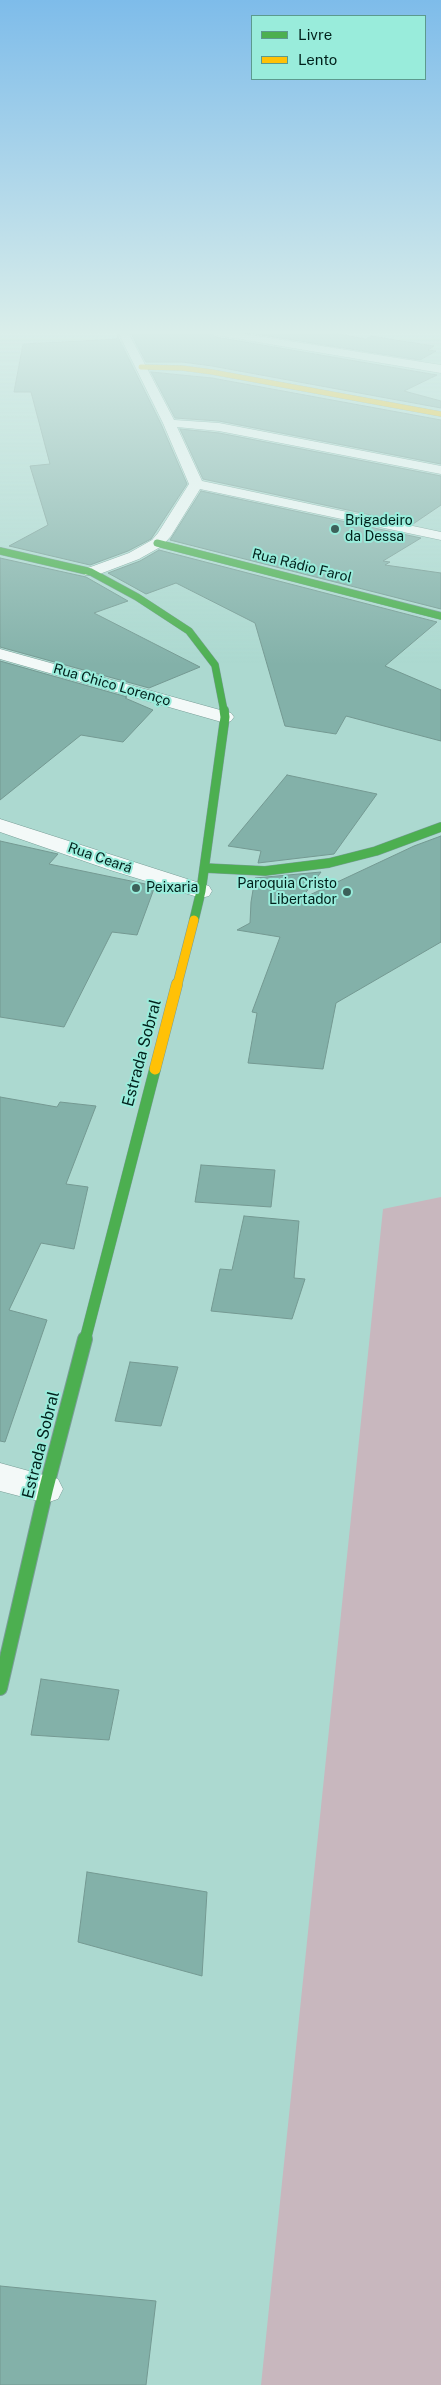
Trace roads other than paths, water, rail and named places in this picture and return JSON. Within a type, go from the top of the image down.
[{"type":"street","points":[[178,443],[196,484]]},
{"type":"street","points":[[303,443],[441,470]]},
{"type":"street","points":[[196,484],[441,536]]},
{"type":"street","points":[[91,572],[134,556],[157,543],[164,536],[196,484]]},
{"type":"street","name":"Rua Rádio Farol","points":[[157,543],[441,616]]},
{"type":"street","name":"Estrada Sobral","points":[[0,551],[91,572],[137,596],[189,631],[215,665],[225,717],[201,891],[46,1489],[0,1688]]},
{"type":"street","name":"Rua Chico Lorenço","points":[[0,654],[225,717]]},
{"type":"street","name":"Rua Ceará","points":[[0,824],[118,865],[201,891]]},
{"type":"street","points":[[205,868],[265,871],[329,863],[376,851],[441,827]]},
{"type":"street","points":[[0,1476],[46,1489]]},
{"type":"place","name":"Brigadeiro da Dessa","points":[[335,529]]},
{"type":"place","name":"Peixaria","points":[[136,888]]},
{"type":"place","name":"Paroquia Cristo Libertador","points":[[347,892]]}]
